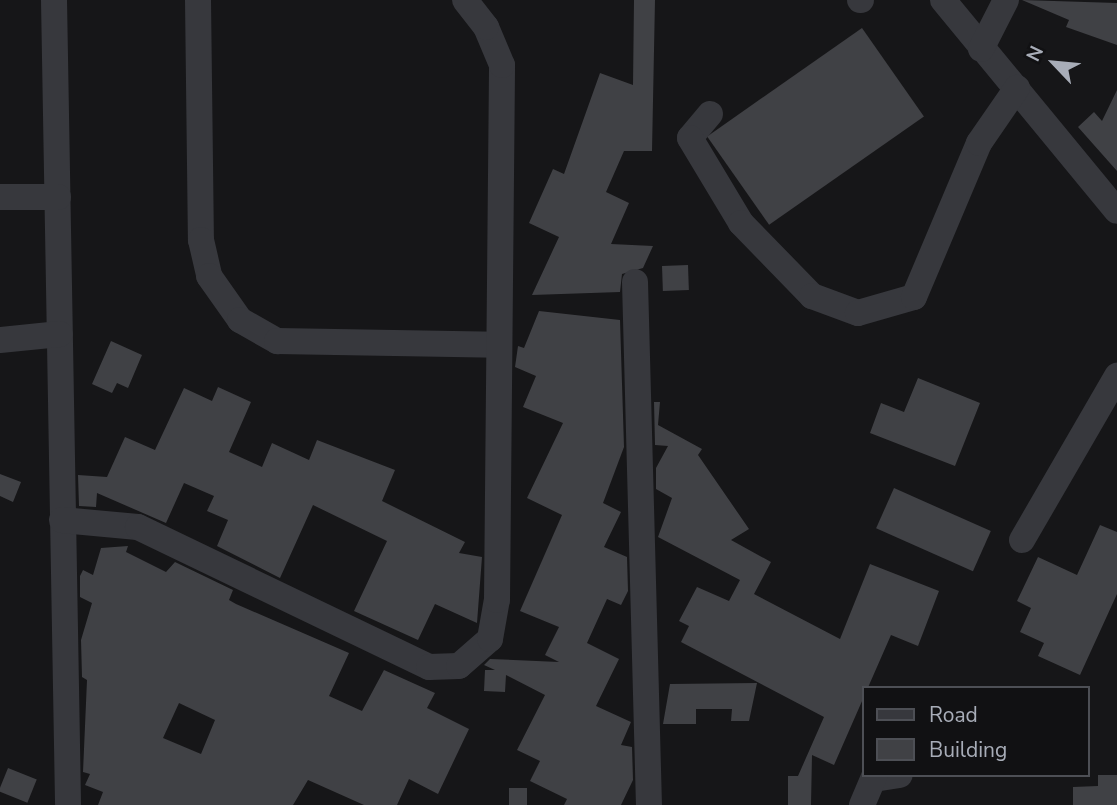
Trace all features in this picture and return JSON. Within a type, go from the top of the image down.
[{"type":"street","points":[[54,0],[68,805]]},
{"type":"street","points":[[198,0],[201,240],[209,276],[240,320],[277,341],[497,345]]},
{"type":"street","points":[[62,520],[138,527],[429,667],[459,666],[490,639],[497,600],[497,345],[502,65],[486,27],[465,0]]},
{"type":"street","points":[[943,0],[1117,211]]},
{"type":"street","points":[[981,49],[1006,0]]},
{"type":"street","points":[[710,114],[690,138],[741,223],[812,296],[858,313],[914,297],[979,143],[1017,88]]},
{"type":"street","points":[[0,197],[58,197]]},
{"type":"street","points":[[635,282],[649,805]]},
{"type":"street","points":[[0,340],[60,334]]},
{"type":"street","points":[[1022,540],[1117,376]]},
{"type":"street","points":[[862,805],[874,777]]},
{"type":"building","points":[[634,0],[655,0],[652,151],[624,151],[606,192],[629,203],[611,244],[653,246],[643,268],[622,274],[620,292],[532,295],[559,237],[529,223],[553,169],[564,174],[600,73],[633,85]]},
{"type":"building","points":[[1022,0],[1117,3],[1117,45],[1066,27],[1069,20]]},
{"type":"building","points":[[862,28],[924,116],[769,225],[707,136]]},
{"type":"building","points":[[1117,90],[1117,171],[1078,127],[1094,112],[1102,121]]},
{"type":"building","points":[[688,265],[689,290],[663,291],[662,266]]},
{"type":"building","points":[[539,311],[620,320],[624,447],[603,503],[621,512],[604,547],[627,557],[628,591],[621,605],[607,599],[587,643],[619,659],[596,706],[631,722],[621,745],[632,747],[633,780],[621,805],[564,805],[567,799],[530,781],[540,761],[517,750],[545,695],[506,675],[505,692],[484,691],[485,670],[495,670],[484,665],[490,659],[559,662],[545,655],[559,627],[520,611],[562,515],[527,498],[563,423],[523,407],[536,376],[515,367],[518,346],[524,348]]},
{"type":"building","points":[[111,341],[142,355],[128,388],[117,383],[112,393],[92,384]]},
{"type":"building","points":[[918,378],[980,403],[955,466],[870,433],[881,403],[904,412]]},
{"type":"building","points":[[218,387],[251,402],[229,452],[262,467],[272,443],[309,460],[317,440],[395,470],[382,501],[465,542],[459,553],[482,557],[477,623],[435,604],[418,640],[354,611],[387,541],[313,505],[280,578],[217,546],[228,520],[207,511],[214,496],[184,483],[166,523],[97,493],[96,507],[79,506],[78,475],[107,477],[125,437],[155,450],[184,388],[212,401]]},
{"type":"building","points":[[654,402],[660,402],[658,425],[702,449],[698,455],[749,529],[731,540],[771,562],[754,594],[840,639],[870,564],[939,591],[918,646],[891,635],[869,686],[862,686],[862,701],[834,765],[812,755],[811,805],[788,805],[788,776],[798,776],[824,717],[681,642],[689,626],[679,621],[697,587],[729,601],[740,580],[658,537],[672,498],[656,489],[656,468],[668,446],[655,445]]},
{"type":"building","points":[[0,474],[21,482],[13,502],[0,496]]},
{"type":"building","points":[[894,488],[991,531],[973,571],[876,528]]},
{"type":"building","points":[[1100,525],[1117,532],[1117,594],[1080,675],[1038,656],[1044,643],[1020,632],[1031,608],[1017,601],[1038,557],[1077,575]]},
{"type":"building","points":[[128,546],[126,552],[166,572],[175,562],[233,590],[229,600],[236,604],[349,653],[329,696],[362,711],[384,670],[435,693],[427,708],[469,729],[438,794],[409,779],[397,805],[364,805],[308,780],[293,805],[98,805],[103,792],[85,785],[90,774],[83,772],[87,680],[82,677],[81,640],[92,603],[80,597],[80,576],[83,570],[93,575],[101,548]],"holes":[[[179,703],[215,720],[201,754],[163,738]]]},
{"type":"building","points":[[757,683],[749,721],[731,721],[732,709],[696,709],[696,724],[663,724],[670,684]]},
{"type":"building","points":[[8,768],[37,780],[27,803],[0,792]]},
{"type":"building","points":[[1098,775],[1117,775],[1117,805],[1073,805],[1073,787],[1098,786]]},
{"type":"building","points":[[509,788],[527,788],[527,805],[509,805]]}]
